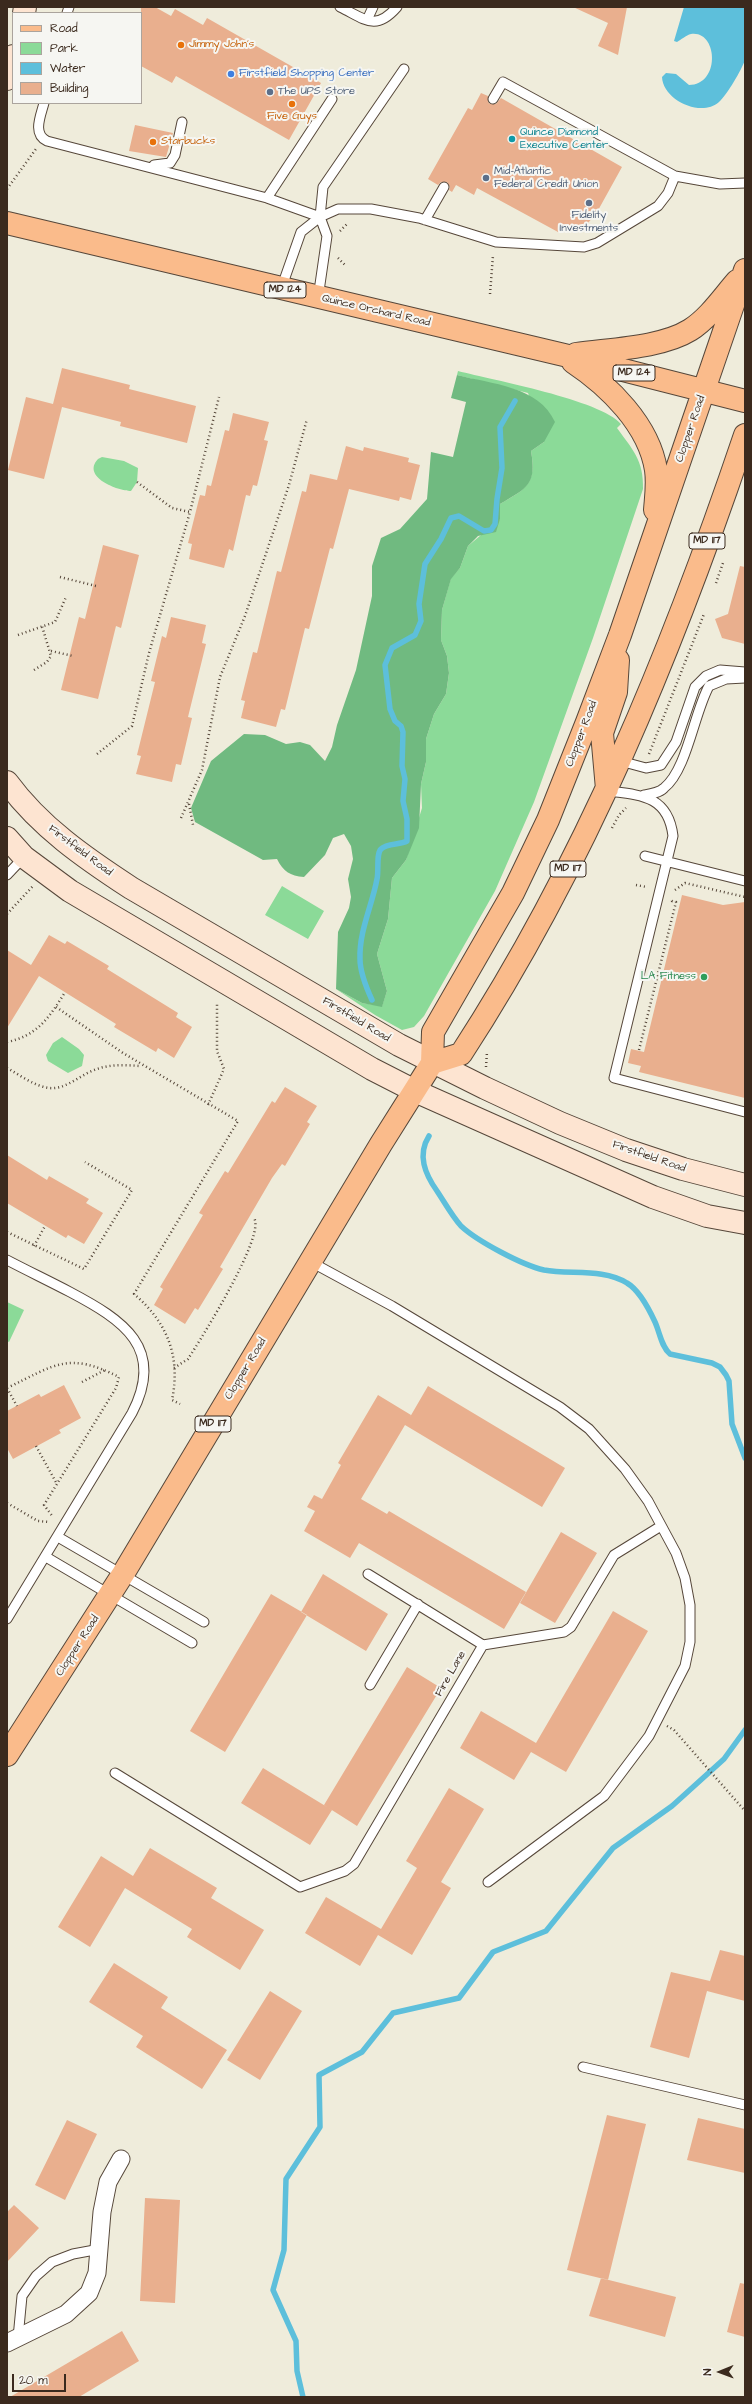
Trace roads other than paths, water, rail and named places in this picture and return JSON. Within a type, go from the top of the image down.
[{"type":"main road","name":"Quince Orchard Road","points":[[7,223],[564,356],[745,401]]},
{"type":"main road","points":[[564,356],[663,341],[679,336],[691,329],[712,310],[745,271]]},
{"type":"main road","name":"MD 117","points":[[704,390],[745,271]]},
{"type":"main road","points":[[564,356],[587,371],[615,397],[632,418],[646,442],[656,470],[657,491],[653,535]]},
{"type":"main road","name":"Clopper Road","points":[[7,1756],[111,1594],[310,1262],[432,1063],[434,1032],[513,893],[548,820],[620,635],[653,535],[704,390]]},
{"type":"main road","name":"MD 117","points":[[432,1063],[461,1054],[536,928],[607,791],[669,647],[745,435]]},
{"type":"main road","points":[[607,791],[602,733],[616,692],[620,635]]},
{"type":"street","points":[[7,79],[12,60]]},
{"type":"street","name":"Firstfield Road","points":[[7,782],[48,828],[93,863],[131,888],[432,1063],[560,1123],[626,1150],[683,1169],[745,1185]]},
{"type":"street","points":[[7,838],[24,857],[70,891],[372,1069],[415,1091],[653,1197],[707,1216],[745,1224]]},
{"type":"street","points":[[707,1216],[745,1238]]},
{"type":"street","points":[[13,2341],[66,2314],[89,2293],[97,2273],[102,2212],[108,2182],[121,2159]]},
{"type":"lane","points":[[340,7],[374,22],[384,20],[397,7]]},
{"type":"lane","points":[[367,20],[373,7]]},
{"type":"lane","points":[[318,298],[327,236],[320,217],[321,192],[325,182],[404,69]]},
{"type":"lane","points":[[493,99],[503,82],[676,176],[720,184],[745,183]]},
{"type":"lane","points":[[267,198],[332,99]]},
{"type":"lane","points":[[44,104],[38,126],[40,136],[43,140],[267,198],[320,217]]},
{"type":"lane","points":[[111,158],[167,165],[175,155],[182,122]]},
{"type":"lane","points":[[281,289],[301,232],[320,217],[338,210],[363,208],[425,220],[496,242],[579,248],[593,245],[658,206],[665,198],[676,176]]},
{"type":"lane","points":[[425,220],[444,187]]},
{"type":"lane","points":[[620,762],[646,768],[661,764],[676,742],[695,687],[706,676],[720,670],[745,672]]},
{"type":"lane","points":[[607,791],[644,795],[664,789],[672,781],[709,686],[726,679],[745,678]]},
{"type":"lane","points":[[644,795],[657,803],[669,821],[673,836],[668,862],[614,1078],[745,1112]]},
{"type":"lane","points":[[645,856],[745,881]]},
{"type":"lane","points":[[7,875],[24,857]]},
{"type":"lane","points":[[7,1260],[96,1305],[115,1318],[131,1333],[139,1345],[144,1362],[144,1378],[141,1395],[58,1537],[7,1619]]},
{"type":"lane","points":[[310,1262],[392,1306],[560,1407],[589,1429],[626,1469],[648,1501],[676,1553],[685,1578],[690,1605],[690,1642],[685,1666],[649,1736],[604,1796],[488,1882]]},
{"type":"lane","points":[[368,1574],[483,1645],[564,1632],[570,1627],[614,1555],[661,1526]]},
{"type":"lane","points":[[58,1537],[204,1622]]},
{"type":"lane","points":[[46,1557],[192,1643]]},
{"type":"lane","points":[[370,1685],[418,1604]]},
{"type":"lane","name":"Fire Lane","points":[[114,1773],[300,1886],[345,1871],[354,1864],[483,1645]]},
{"type":"lane","points":[[583,2067],[745,2106]]},
{"type":"lane","points":[[13,2341],[22,2296],[36,2276],[52,2262],[73,2254],[100,2249]]},
{"type":"water","points":[[684,7],[745,7],[745,60],[738,75],[719,102],[703,108],[684,104],[676,99],[669,93],[664,85],[662,77],[666,73],[676,74],[689,85],[699,83],[707,76],[711,68],[711,48],[707,40],[700,35],[691,34],[677,42],[674,41]]},
{"type":"waterway","points":[[372,1000],[362,975],[360,949],[378,876],[379,851],[384,847],[407,841],[407,819],[403,801],[405,779],[402,766],[403,732],[401,726],[395,721],[390,709],[385,665],[392,648],[415,635],[421,621],[419,604],[425,564],[441,539],[451,518],[459,516],[484,531],[491,530],[495,524],[502,468],[500,427],[515,401]]},
{"type":"waterway","points":[[429,1136],[425,1143],[423,1157],[426,1171],[433,1185],[452,1214],[461,1226],[468,1232],[500,1252],[544,1270],[608,1275],[618,1278],[631,1286],[640,1295],[655,1322],[667,1351],[670,1354],[712,1363],[720,1367],[729,1381],[732,1424],[745,1458]]},
{"type":"waterway","points":[[303,2397],[297,2371],[296,2341],[273,2290],[284,2250],[286,2179],[320,2127],[319,2075],[362,2052],[393,2013],[459,1998],[493,1952],[546,1931],[613,1848],[672,1806],[724,1759],[745,1730]]},
{"type":"place","name":"Jimmy John's","points":[[181,45]]},
{"type":"place","name":"Firstfield Shopping Center","points":[[231,74]]},
{"type":"place","name":"The UPS Store","points":[[270,92]]},
{"type":"place","name":"Five Guys","points":[[292,104]]},
{"type":"place","name":"Quince Diamond Executive Center","points":[[512,139]]},
{"type":"place","name":"Starbucks","points":[[153,142]]},
{"type":"place","name":"Mid-Atlantic Federal Credit Union","points":[[486,178]]},
{"type":"place","name":"Fidelity Investments","points":[[589,203]]},
{"type":"place","name":"LA Fitness","points":[[704,977]]}]
